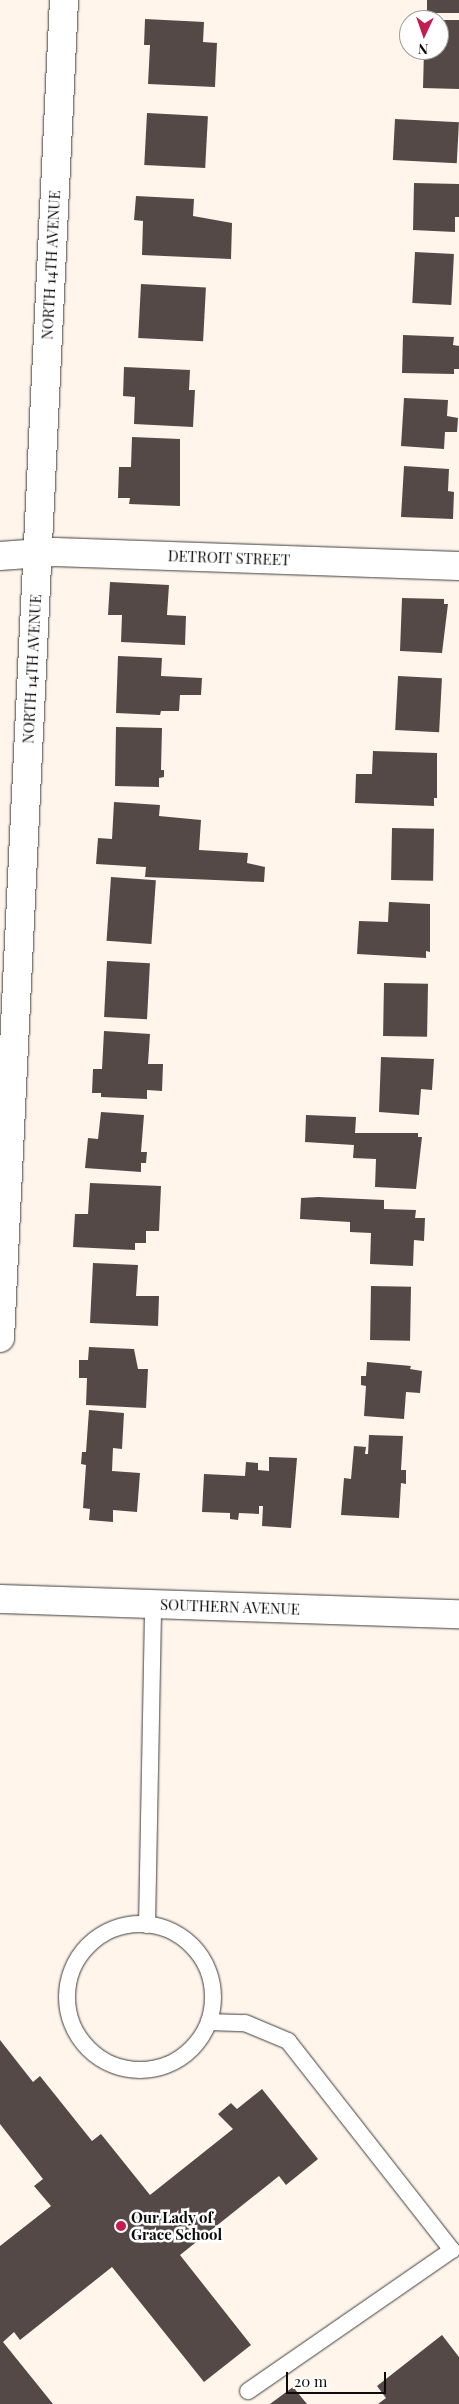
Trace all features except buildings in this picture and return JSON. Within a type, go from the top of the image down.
[{"type":"street","name":"NORTH 14TH AVENUE","points":[[0,1338],[64,0]]},
{"type":"street","name":"DETROIT STREET","points":[[0,556],[38,555],[55,552],[459,566]]},
{"type":"street","name":"SOUTHERN AVENUE","points":[[0,1599],[459,1614]]},
{"type":"lane","points":[[147,1925],[153,1604]]},
{"type":"lane","points":[[147,1925],[181,1937],[198,1953],[211,1981],[214,1998],[209,2022],[197,2044],[178,2060],[147,2070],[130,2070],[107,2063],[87,2048],[73,2028],[67,1996],[68,1980],[77,1958],[93,1941],[113,1929],[147,1925]]},
{"type":"lane","points":[[209,2022],[245,2023],[288,2040],[455,2254],[248,2391]]},
{"type":"place","name":"Our Lady of Grace School","points":[[121,2226]]}]
